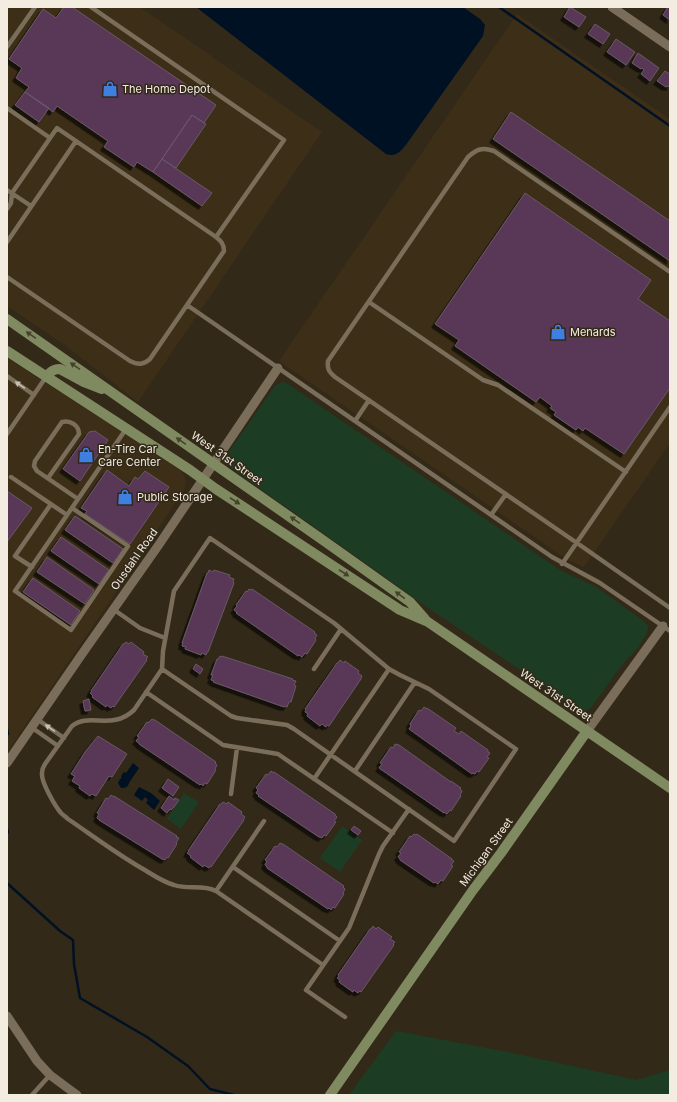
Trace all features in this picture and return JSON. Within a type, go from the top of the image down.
[{"type":"main road","name":"West 31st Street","points":[[7,319],[327,542],[410,602],[428,622]]},
{"type":"main road","name":"West 31st Street","points":[[7,351],[400,610],[428,622],[670,788]]},
{"type":"main road","points":[[46,377],[51,371],[60,369],[84,382],[116,395]]},
{"type":"main road","name":"Michigan Street","points":[[330,1095],[473,890],[587,731]]},
{"type":"street","points":[[612,7],[670,47]]},
{"type":"street","name":"Ousdahl Road","points":[[7,763],[10,752],[37,719],[158,546],[278,368]]},
{"type":"street","name":"Michigan Street","points":[[587,731],[666,628]]},
{"type":"street","points":[[7,1016],[37,1061],[50,1075],[77,1095]]},
{"type":"lane","points":[[7,47],[35,7]]},
{"type":"lane","points":[[91,7],[284,140],[216,237]]},
{"type":"lane","points":[[7,108],[50,138]]},
{"type":"lane","points":[[7,209],[11,203],[10,194],[57,128],[216,237],[224,246],[224,250],[187,306],[150,359],[142,365],[136,364],[125,358],[7,277]]},
{"type":"lane","points":[[7,242],[76,141]]},
{"type":"lane","points":[[670,272],[494,151],[480,149],[468,157],[328,361],[327,366],[329,372],[335,377],[670,608]]},
{"type":"lane","points":[[7,190],[10,194],[31,206]]},
{"type":"lane","points":[[369,302],[483,380],[498,385],[626,472]]},
{"type":"lane","points":[[187,306],[552,558],[600,583],[666,628]]},
{"type":"lane","points":[[7,376],[34,395]]},
{"type":"lane","points":[[7,434],[46,377]]},
{"type":"lane","points":[[355,421],[369,400]]},
{"type":"lane","points":[[562,564],[670,407]]},
{"type":"lane","points":[[48,478],[79,434],[79,430],[76,426],[70,422],[62,422],[35,461],[34,466],[37,471],[78,499]]},
{"type":"lane","points":[[72,508],[128,546],[71,630],[15,591],[126,429]]},
{"type":"lane","points":[[11,477],[67,515]]},
{"type":"lane","points":[[491,515],[506,494]]},
{"type":"lane","points":[[32,567],[15,556],[51,504]]},
{"type":"lane","points":[[162,668],[231,716],[286,725],[294,729],[454,840],[516,749],[429,689],[390,669],[334,623],[210,538],[174,591],[165,638],[162,668],[134,710],[122,719],[111,721],[81,721],[76,723],[72,726],[45,764],[42,774],[47,789],[61,813],[127,860],[152,875],[173,885],[209,888],[216,891],[323,965]]},
{"type":"lane","points":[[113,610],[140,628],[165,638]]},
{"type":"lane","points":[[314,669],[341,630]]},
{"type":"lane","points":[[314,778],[390,669]]},
{"type":"lane","points":[[355,771],[415,682]]},
{"type":"lane","points":[[146,692],[223,745],[278,754],[392,833]]},
{"type":"lane","points":[[37,719],[64,738]]},
{"type":"lane","points":[[31,727],[58,746]]},
{"type":"lane","points":[[231,794],[237,748]]},
{"type":"lane","points":[[344,1017],[306,990],[349,928],[379,854],[409,809]]},
{"type":"lane","points":[[216,891],[264,821]]},
{"type":"lane","points":[[233,867],[340,941]]},
{"type":"lane","points":[[32,1095],[50,1075]]},
{"type":"shaded area","points":[[7,7],[140,7],[322,132],[138,402],[66,346],[7,306]]},
{"type":"shaded area","points":[[517,14],[670,119],[670,443],[584,567],[570,561],[552,549],[279,361]]},
{"type":"shaded area","points":[[7,358],[181,471],[186,482],[184,490],[7,752]]},
{"type":"green space","points":[[283,382],[551,564],[562,571],[596,587],[645,622],[648,627],[647,633],[636,650],[621,666],[590,709],[584,711],[578,709],[421,603],[231,468],[228,459],[230,450],[275,386]]},
{"type":"green space","points":[[184,793],[199,802],[181,829],[167,819]]},
{"type":"green space","points":[[342,826],[362,840],[340,872],[320,858]]},
{"type":"green space","points":[[396,1031],[508,1052],[636,1080],[670,1070],[670,1095],[349,1095]]},
{"type":"water","points":[[196,7],[463,7],[480,19],[485,25],[483,36],[408,142],[396,154],[390,155],[386,154]]},
{"type":"water","points":[[133,763],[139,768],[127,786],[121,788],[118,783],[122,778],[121,776],[124,772],[126,773]]},
{"type":"water","points":[[139,787],[151,793],[160,801],[154,810],[146,803],[148,800],[145,797],[142,801],[134,795]]},
{"type":"building","name":"The Home Depot","points":[[64,7],[72,7],[216,105],[204,123],[192,115],[153,172],[137,162],[134,167],[104,147],[108,141],[57,106],[53,112],[25,92],[29,87],[16,78],[22,68],[9,59],[43,9],[56,18]]},
{"type":"building","points":[[570,7],[586,17],[579,27],[564,17]]},
{"type":"building","points":[[668,7],[670,7],[670,20],[663,15]]},
{"type":"building","points":[[595,24],[610,34],[603,44],[588,34]]},
{"type":"building","points":[[616,39],[635,52],[626,65],[607,52]]},
{"type":"building","points":[[638,53],[659,68],[650,81],[641,74],[644,70],[642,68],[641,69],[632,63]]},
{"type":"building","points":[[665,71],[670,74],[670,87],[666,87],[657,81]]},
{"type":"building","points":[[25,92],[49,108],[39,122],[15,105]]},
{"type":"building","points":[[511,112],[670,221],[670,261],[493,139]]},
{"type":"building","points":[[192,115],[206,124],[176,168],[162,159]]},
{"type":"building","points":[[162,159],[212,193],[202,206],[153,172]]},
{"type":"building","name":"Menards","points":[[525,193],[651,280],[638,299],[670,321],[670,388],[624,454],[585,428],[583,431],[578,427],[576,430],[554,415],[556,412],[550,408],[552,406],[540,397],[536,402],[455,346],[459,340],[435,324]]},
{"type":"building","name":"En-Tire Car Care Center","points":[[95,431],[108,440],[80,481],[63,469],[89,432]]},
{"type":"building","name":"Public Storage","points":[[107,470],[129,486],[135,477],[138,479],[145,471],[169,487],[130,544],[85,514],[87,511],[81,508]]},
{"type":"building","points":[[7,491],[32,508],[7,542]]},
{"type":"building","points":[[75,516],[123,549],[113,563],[65,530]]},
{"type":"building","points":[[61,537],[109,570],[99,584],[51,551]]},
{"type":"building","points":[[47,557],[94,590],[85,604],[37,572]]},
{"type":"building","points":[[209,570],[230,575],[229,577],[234,579],[234,583],[208,652],[206,655],[202,653],[201,655],[185,649],[186,647],[182,646],[182,643]]},
{"type":"building","points":[[33,578],[80,611],[71,625],[23,592]]},
{"type":"building","points":[[249,589],[252,589],[315,632],[314,633],[317,635],[315,638],[316,640],[307,654],[305,653],[302,657],[299,655],[298,656],[236,613],[237,612],[234,610],[237,606],[236,605]]},
{"type":"building","points":[[126,642],[129,644],[131,642],[148,657],[114,707],[113,706],[111,708],[107,705],[106,707],[92,697],[93,696],[90,693],[123,644]]},
{"type":"building","points":[[220,656],[293,679],[292,680],[296,681],[294,685],[296,686],[291,702],[289,702],[287,707],[284,707],[213,682],[214,681],[211,680],[213,675],[211,675],[217,659]]},
{"type":"building","points":[[340,660],[344,663],[345,661],[359,671],[358,673],[362,676],[329,726],[327,725],[326,727],[322,724],[320,726],[307,716],[308,714],[305,712],[305,709]]},
{"type":"building","points":[[196,664],[203,669],[200,674],[193,669]]},
{"type":"building","points":[[89,699],[91,710],[85,711],[83,701]]},
{"type":"building","points":[[424,707],[456,728],[454,731],[459,734],[461,731],[488,750],[490,753],[487,757],[489,758],[479,772],[477,771],[475,774],[472,774],[409,729],[411,726],[410,724],[419,710],[421,711]]},
{"type":"building","points":[[152,719],[216,762],[216,770],[207,784],[205,783],[203,786],[201,784],[200,785],[136,741],[139,737],[137,736],[147,722],[148,723]]},
{"type":"building","points":[[98,736],[127,754],[112,777],[109,776],[96,796],[92,794],[90,796],[79,788],[80,786],[72,781],[75,776],[71,774],[85,752]]},
{"type":"building","points":[[395,744],[399,745],[461,788],[461,796],[451,811],[450,810],[447,814],[444,813],[379,768],[382,764],[380,763],[391,747],[393,748]]},
{"type":"building","points":[[271,771],[335,814],[337,817],[334,821],[336,822],[326,836],[324,835],[322,838],[319,837],[258,796],[259,795],[256,793],[258,790],[256,788],[266,774],[268,775]]},
{"type":"building","points":[[168,779],[179,787],[173,796],[162,788]]},
{"type":"building","points":[[111,795],[179,838],[168,858],[167,857],[165,860],[162,859],[97,818],[99,814],[97,813],[106,798],[108,799]]},
{"type":"building","points":[[169,796],[174,800],[175,798],[179,800],[167,813],[161,808]]},
{"type":"building","points":[[223,802],[227,804],[228,802],[242,812],[241,814],[245,817],[211,867],[210,866],[209,868],[204,865],[203,867],[187,853],[220,804]]},
{"type":"building","points":[[354,826],[361,831],[358,835],[351,830]]},
{"type":"building","points":[[414,834],[417,834],[454,861],[451,865],[453,866],[443,881],[441,880],[438,884],[435,882],[434,883],[400,860],[398,857],[401,853],[399,852],[410,836],[411,837]]},
{"type":"building","points":[[280,843],[344,886],[344,894],[335,908],[333,907],[331,910],[329,908],[328,909],[267,868],[265,865],[267,861],[265,860],[275,846],[277,847]]},
{"type":"building","points":[[373,926],[376,929],[378,927],[392,937],[390,939],[395,942],[361,992],[360,991],[358,993],[354,990],[353,992],[339,982],[340,980],[337,978]]},
{"type":"waterway","points":[[499,7],[670,126]]},
{"type":"waterway","points":[[7,729],[8,734]]},
{"type":"waterway","points":[[7,829],[7,833]]},
{"type":"waterway","points":[[7,883],[60,931],[73,940],[74,964],[80,998],[147,1037],[188,1066],[210,1089],[234,1095]]},
{"type":"place","name":"The Home Depot","points":[[110,89]]},
{"type":"place","name":"Menards","points":[[558,332]]},
{"type":"place","name":"En-Tire Car Care Center","points":[[86,455]]},
{"type":"place","name":"Public Storage","points":[[125,497]]}]
